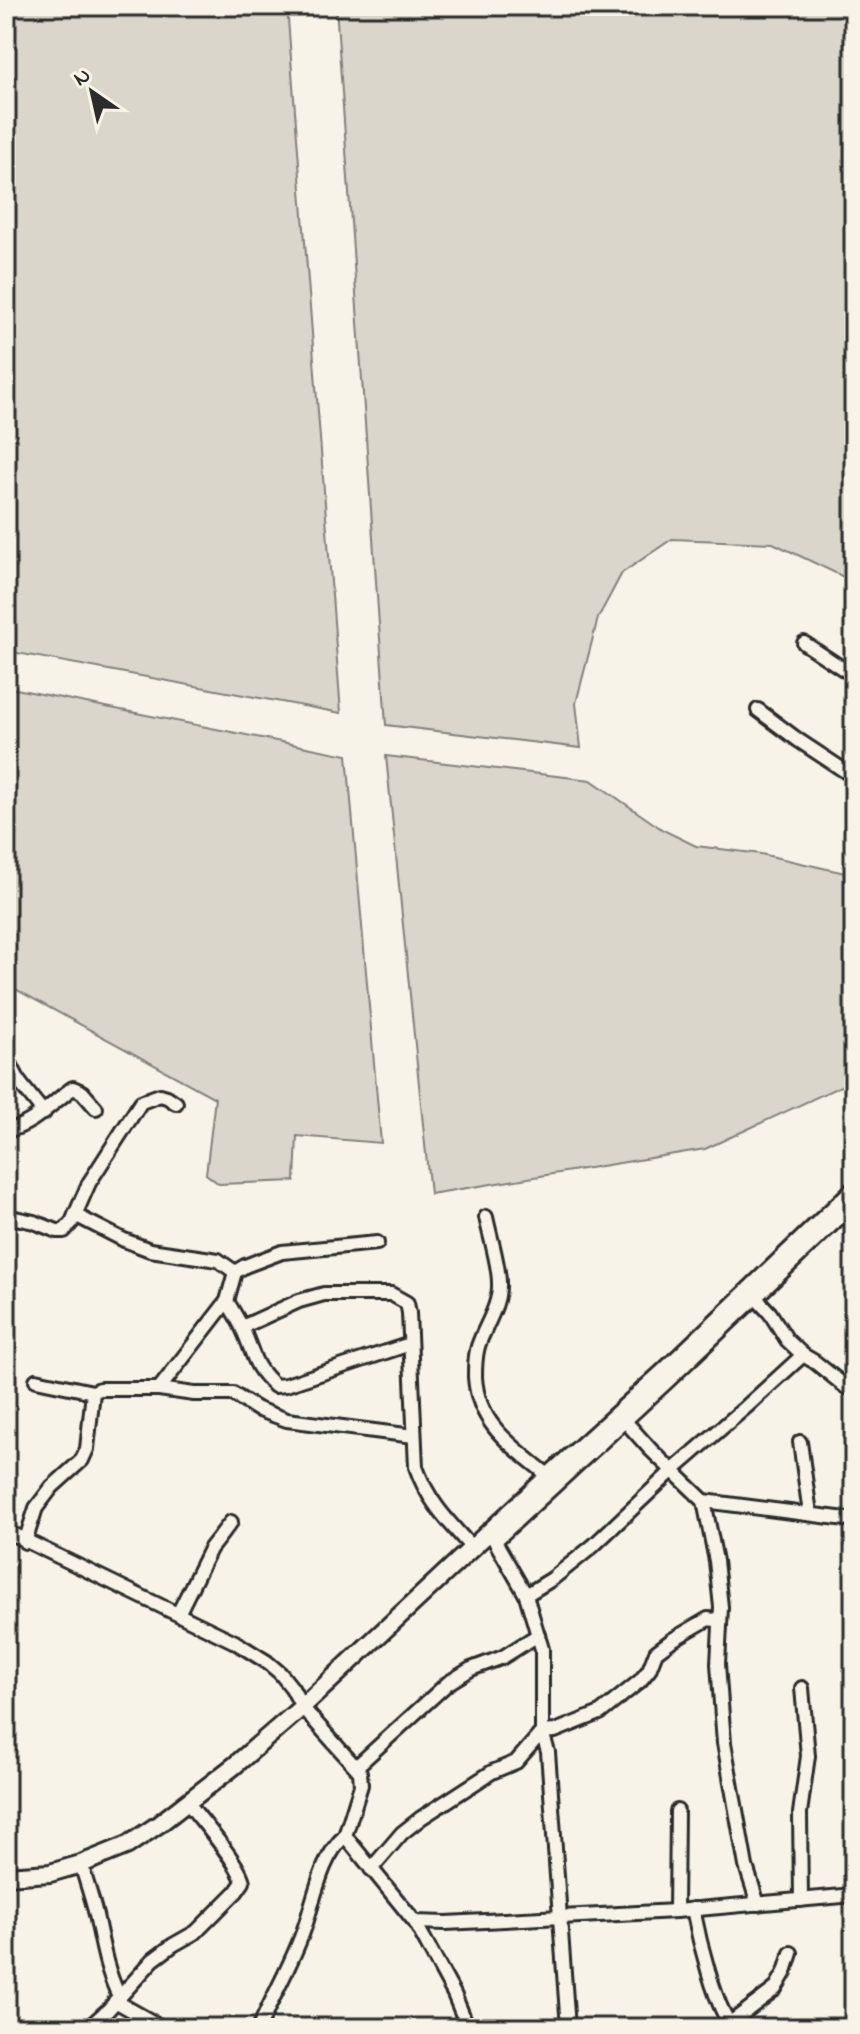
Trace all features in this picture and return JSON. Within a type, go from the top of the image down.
[{"type":"main road","points":[[6,1876],[50,1873],[128,1845],[234,1766],[302,1707],[663,1373],[854,1190]]},
{"type":"street","points":[[804,643],[854,676]]},
{"type":"street","points":[[758,710],[854,777]]},
{"type":"street","points":[[6,1056],[20,1083],[44,1113]]},
{"type":"street","points":[[6,1131],[21,1127],[44,1113],[73,1088],[82,1092],[96,1108]]},
{"type":"street","points":[[6,1216],[64,1231],[72,1222],[89,1183],[141,1102],[160,1095],[176,1103]]},
{"type":"street","points":[[568,2028],[548,1752],[542,1732],[542,1649],[526,1595],[495,1541],[854,1204]]},
{"type":"street","points":[[75,1215],[150,1250],[218,1260],[235,1272]]},
{"type":"street","points":[[486,1217],[500,1284],[497,1302],[478,1346],[476,1392],[485,1415],[506,1442],[549,1476]]},
{"type":"street","points":[[159,1389],[227,1301],[235,1272],[282,1252],[377,1243]]},
{"type":"street","points":[[242,1327],[299,1301],[324,1294],[391,1294],[407,1303],[416,1467],[423,1487],[436,1506],[473,1549]]},
{"type":"street","points":[[756,1298],[787,1340],[803,1355],[846,1387],[854,1381]]},
{"type":"street","points":[[227,1301],[242,1327],[261,1374],[275,1386],[410,1344]]},
{"type":"street","points":[[526,1595],[552,1579],[593,1546],[803,1355]]},
{"type":"street","points":[[36,1380],[93,1392],[100,1389],[159,1389],[194,1394],[233,1394],[257,1409],[287,1420],[414,1436]]},
{"type":"street","points":[[25,1542],[36,1508],[52,1487],[82,1460],[87,1449],[93,1392]]},
{"type":"street","points":[[625,1421],[704,1501],[721,1607],[718,1664],[724,1743],[746,1866],[758,1904]]},
{"type":"street","points":[[800,1442],[810,1513]]},
{"type":"street","points":[[704,1501],[854,1520]]},
{"type":"street","points":[[178,1614],[210,1549],[231,1522]]},
{"type":"street","points":[[6,1531],[235,1642],[267,1662],[280,1673],[302,1707],[360,1772],[361,1785],[345,1836],[331,1852],[293,1958],[259,2028]]},
{"type":"street","points":[[371,1869],[402,1833],[492,1772],[516,1762],[542,1732],[555,1731],[600,1713],[640,1681],[649,1670],[656,1652],[664,1646],[708,1619],[720,1624]]},
{"type":"street","points":[[356,1767],[448,1683],[471,1669],[503,1657],[538,1635]]},
{"type":"street","points":[[801,1900],[800,1813],[808,1756],[802,1688]]},
{"type":"street","points":[[88,2028],[153,1960],[196,1932],[243,1882],[242,1876],[188,1803]]},
{"type":"street","points":[[676,1911],[677,1811]]},
{"type":"street","points":[[345,1836],[415,1922],[454,1994],[468,2028]]},
{"type":"street","points":[[81,1864],[117,1999],[134,2014],[163,2028]]},
{"type":"street","points":[[415,1922],[676,1911],[854,1895]]},
{"type":"street","points":[[693,1909],[711,1977],[722,2010],[732,2026],[775,1989],[791,1953]]},
{"type":"shaded area","points":[[6,6],[287,6],[341,713],[6,651]]},
{"type":"shaded area","points":[[336,6],[854,6],[854,582],[773,543],[672,539],[622,573],[598,618],[576,703],[581,748],[386,725]]},
{"type":"shaded area","points":[[6,687],[347,755],[381,1143],[297,1136],[295,1181],[219,1184],[206,1174],[215,1098],[6,984]]},
{"type":"shaded area","points":[[386,756],[591,780],[663,830],[696,846],[761,854],[854,875],[854,1066],[843,1085],[705,1149],[430,1194]]}]
